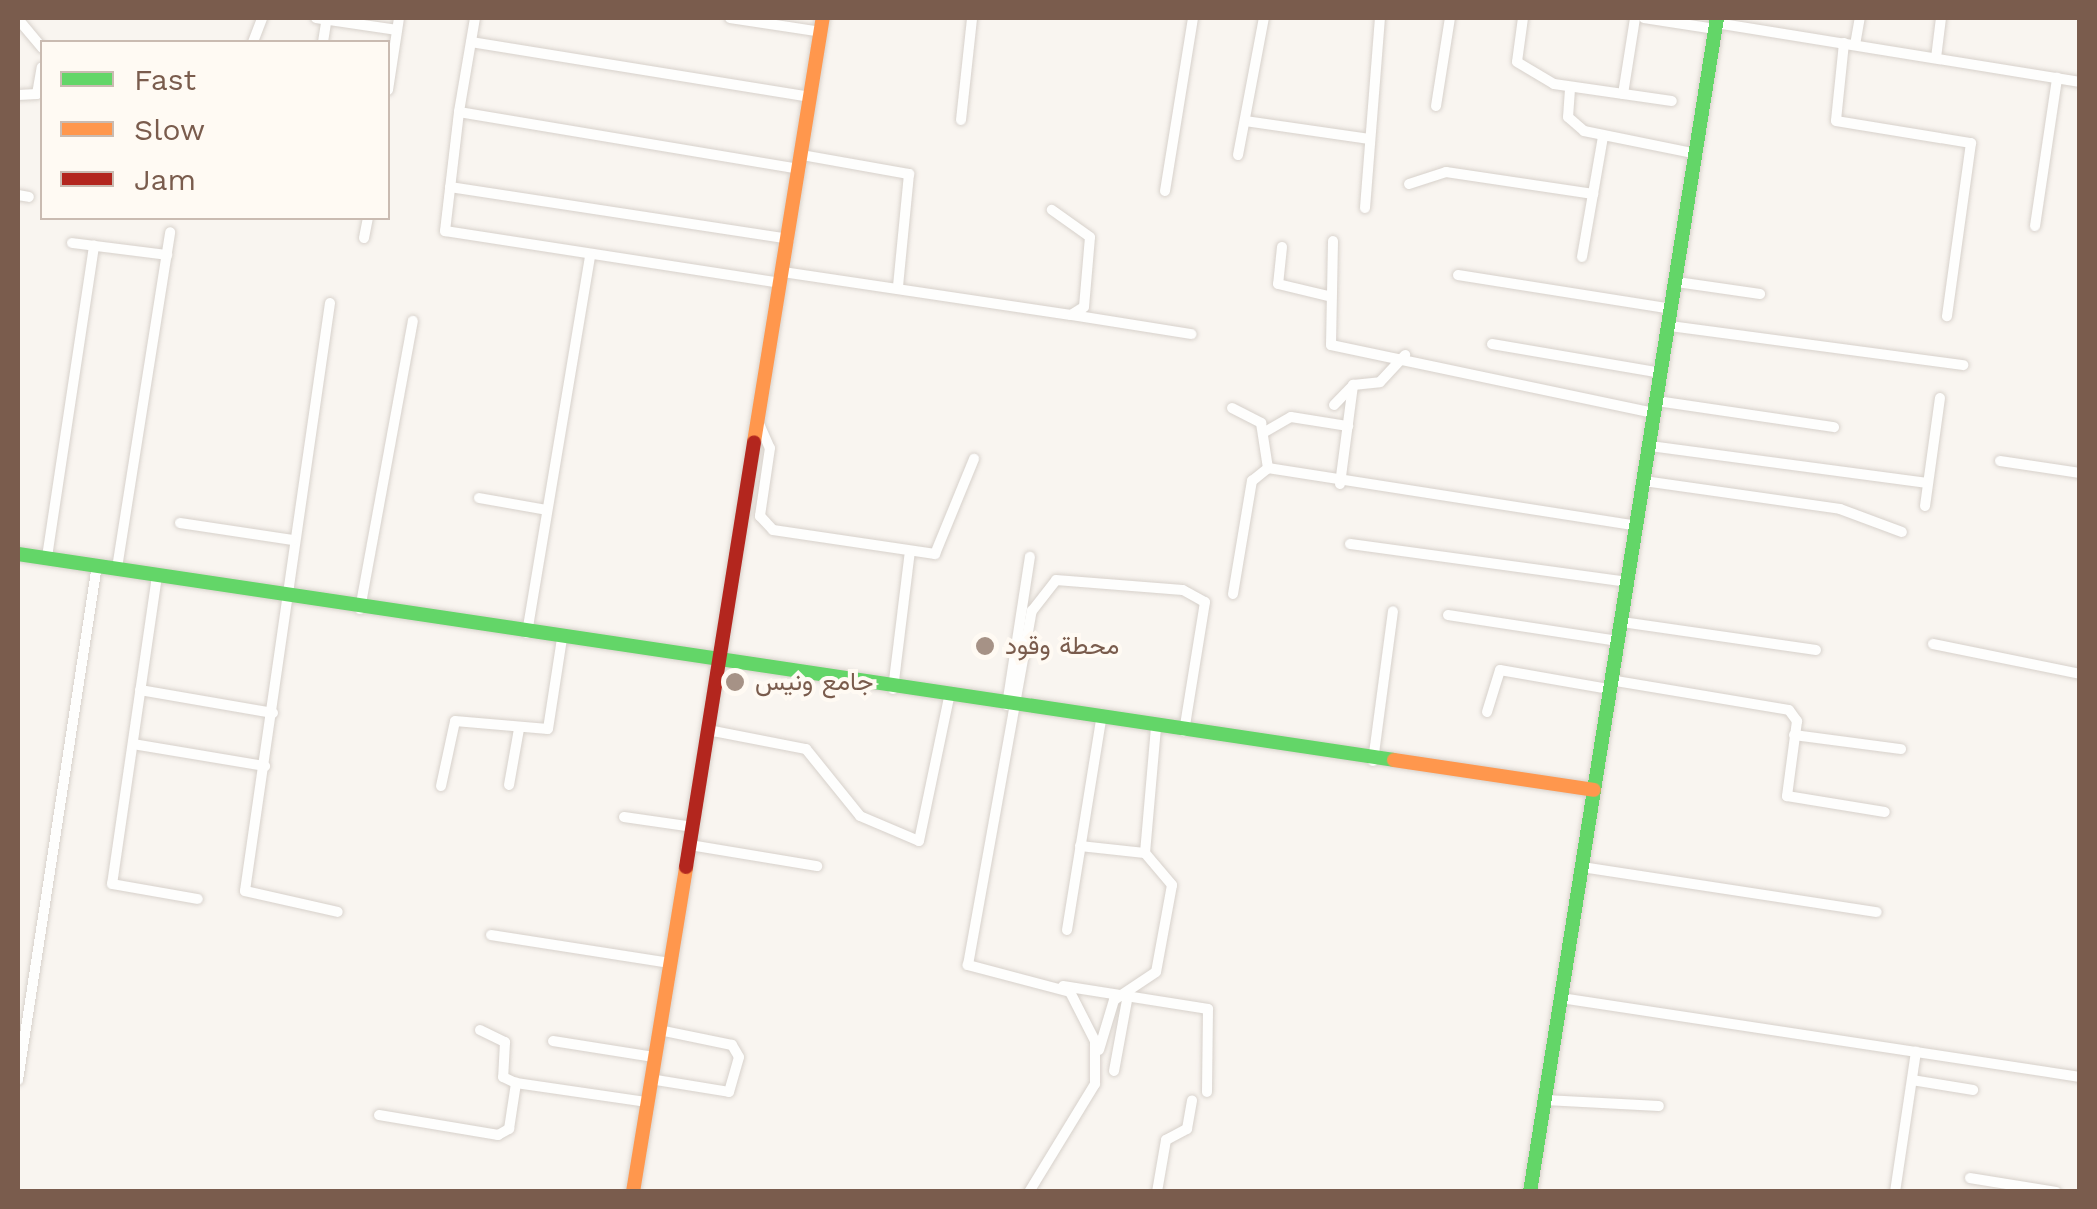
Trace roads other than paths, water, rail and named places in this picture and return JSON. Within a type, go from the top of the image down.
[{"type":"street","points":[[323,18],[398,24],[390,77]]},
{"type":"street","points":[[475,18],[459,112],[448,233],[590,256],[782,278],[898,286],[1191,334]]},
{"type":"street","points":[[633,1192],[822,25],[730,18]]},
{"type":"street","points":[[960,120],[972,18]]},
{"type":"street","points":[[1165,191],[1192,18]]},
{"type":"street","points":[[1238,154],[1264,18]]},
{"type":"street","points":[[1365,208],[1380,18]]},
{"type":"street","points":[[1436,106],[1450,18]]},
{"type":"street","points":[[1523,18],[1517,62],[1570,89],[1672,102]]},
{"type":"street","points":[[1623,94],[1636,18]]},
{"type":"street","points":[[1644,18],[1716,23],[2080,82]]},
{"type":"street","points":[[1860,18],[1850,44],[1836,121],[1971,143],[1947,316]]},
{"type":"street","points":[[1936,58],[1941,18]]},
{"type":"street","points":[[18,19],[40,46]]},
{"type":"street","points":[[1530,1192],[1716,23]]},
{"type":"street","points":[[471,42],[811,98]]},
{"type":"street","points":[[18,95],[37,94],[40,78]]},
{"type":"street","points":[[2035,226],[2057,78]]},
{"type":"street","points":[[1570,89],[1571,122],[1602,138],[1696,154]]},
{"type":"street","points":[[459,112],[909,174],[898,286]]},
{"type":"street","points":[[1245,122],[1370,140]]},
{"type":"street","points":[[1582,258],[1602,138]]},
{"type":"street","points":[[1409,184],[1446,172],[1593,194]]},
{"type":"street","points":[[450,187],[789,239]]},
{"type":"street","points":[[1052,210],[1090,237],[1084,307],[1071,315]]},
{"type":"street","points":[[364,238],[366,220]]},
{"type":"street","points":[[117,568],[170,232]]},
{"type":"street","points":[[1333,241],[1328,296],[1331,345],[1405,355],[1490,384],[1834,428]]},
{"type":"street","points":[[72,243],[167,255]]},
{"type":"street","points":[[47,558],[94,246]]},
{"type":"street","points":[[1282,247],[1278,284],[1328,296]]},
{"type":"street","points":[[527,634],[590,256]]},
{"type":"street","points":[[1458,275],[1672,309]]},
{"type":"street","points":[[1677,282],[1760,294]]},
{"type":"street","points":[[330,302],[284,597],[273,713],[246,894],[338,912]]},
{"type":"street","points":[[360,610],[413,321]]},
{"type":"street","points":[[1670,326],[1964,364]]},
{"type":"street","points":[[1492,344],[1662,374]]},
{"type":"street","points":[[1334,405],[1352,384],[1380,382],[1405,355]]},
{"type":"street","points":[[1340,484],[1352,384]]},
{"type":"street","points":[[1925,506],[1940,398]]},
{"type":"street","points":[[1232,408],[1263,432],[1268,468]]},
{"type":"street","points":[[1263,432],[1291,417],[1348,426]]},
{"type":"street","points":[[760,426],[770,444],[760,511],[766,528],[910,551],[934,554],[974,459]]},
{"type":"street","points":[[1650,446],[1928,482]]},
{"type":"street","points":[[2000,462],[2080,472]]},
{"type":"street","points":[[1268,468],[1340,484],[1637,526]]},
{"type":"street","points":[[1233,594],[1252,481],[1268,468]]},
{"type":"street","points":[[1644,481],[1840,509],[1902,532]]},
{"type":"street","points":[[479,498],[547,510]]},
{"type":"street","points":[[180,523],[294,540]]},
{"type":"street","points":[[1350,544],[1628,582]]},
{"type":"street","points":[[893,689],[910,551]]},
{"type":"street","points":[[18,554],[360,610],[1156,726],[1373,762],[1594,790]]},
{"type":"street","points":[[1030,557],[968,965],[976,974],[1124,995],[1212,1014],[1207,1092]]},
{"type":"street","points":[[18,1080],[96,565]]},
{"type":"street","points":[[157,576],[112,884],[198,899]]},
{"type":"street","points":[[1010,707],[1032,611],[1059,578],[1184,590],[1205,602],[1184,731]]},
{"type":"street","points":[[1373,762],[1393,611]]},
{"type":"street","points":[[1448,615],[1618,642]]},
{"type":"street","points":[[1622,622],[1816,650]]},
{"type":"street","points":[[440,786],[452,723],[548,729],[562,639]]},
{"type":"street","points":[[1933,644],[2080,674]]},
{"type":"street","points":[[1487,712],[1500,670],[1778,706],[1795,715],[1787,796],[1886,812]]},
{"type":"street","points":[[140,690],[273,713]]},
{"type":"street","points":[[708,730],[806,749],[846,805],[919,841],[949,697]]},
{"type":"street","points":[[1066,930],[1102,720]]},
{"type":"street","points":[[1145,853],[1156,726]]},
{"type":"street","points":[[509,785],[519,729]]},
{"type":"street","points":[[1794,736],[1901,750]]},
{"type":"street","points":[[133,744],[265,766]]},
{"type":"street","points":[[624,816],[693,827]]},
{"type":"street","points":[[690,845],[818,866]]},
{"type":"street","points":[[1029,1192],[1096,1084],[1098,1056],[1124,995],[1159,962],[1172,885],[1145,853],[1080,846]]},
{"type":"street","points":[[1582,868],[1877,912]]},
{"type":"street","points":[[490,935],[670,963]]},
{"type":"street","points":[[1052,984],[1077,1001],[1098,1056]]},
{"type":"street","points":[[1114,1071],[1124,995]]},
{"type":"street","points":[[1561,998],[2080,1077]]},
{"type":"street","points":[[480,1030],[505,1042],[503,1077],[516,1083],[646,1102]]},
{"type":"street","points":[[650,1079],[729,1092],[739,1057],[732,1045],[658,1030]]},
{"type":"street","points":[[553,1041],[654,1057]]},
{"type":"street","points":[[1895,1192],[1916,1052]]},
{"type":"street","points":[[1912,1080],[1973,1090]]},
{"type":"street","points":[[379,1116],[498,1135],[509,1128],[516,1083]]},
{"type":"street","points":[[1157,1192],[1166,1140],[1187,1129],[1192,1100]]},
{"type":"street","points":[[1545,1100],[1660,1106]]},
{"type":"street","points":[[1970,1178],[2056,1192]]},
{"type":"place","name":"محطة وقود","points":[[985,646]]},
{"type":"place","name":"جامع ونيس","points":[[735,682]]}]
